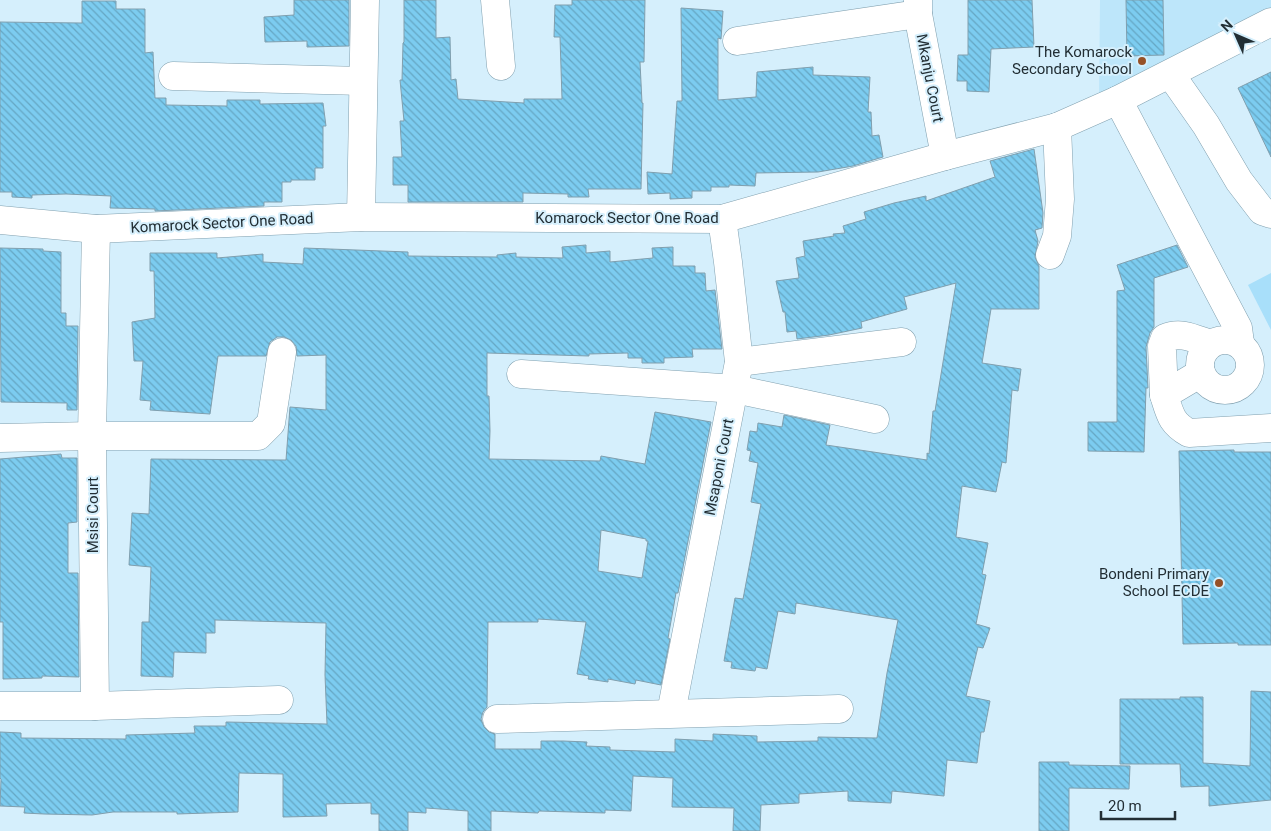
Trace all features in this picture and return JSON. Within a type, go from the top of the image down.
[{"type":"street","points":[[361,217],[365,0]]},
{"type":"street","points":[[495,0],[501,66]]},
{"type":"street","points":[[737,41],[918,7]]},
{"type":"street","name":"Mkanju Court","points":[[918,7],[945,156]]},
{"type":"street","name":"Komarock Sector One Road","points":[[0,220],[96,229],[361,217],[722,219],[945,156],[1057,127],[1171,75],[1271,22]]},
{"type":"street","points":[[1171,75],[1206,124],[1239,181],[1262,211],[1271,214]]},
{"type":"street","points":[[173,76],[363,82]]},
{"type":"street","points":[[1118,100],[1238,328],[1240,343],[1250,356],[1250,372],[1241,385],[1226,390],[1218,389],[1205,380],[1201,373],[1201,357],[1210,344],[1225,339],[1240,343]]},
{"type":"street","points":[[1050,255],[1058,236],[1060,199],[1057,127]]},
{"type":"street","name":"Msaponi Court","points":[[671,714],[739,362],[722,219]]},
{"type":"street","name":"Msisi Court","points":[[95,706],[92,436],[96,229]]},
{"type":"street","points":[[1210,344],[1174,334],[1165,338],[1162,346],[1164,395],[1171,418],[1180,428],[1189,433],[1271,428]]},
{"type":"street","points":[[739,362],[902,342]]},
{"type":"street","points":[[0,438],[258,436],[271,423],[282,352]]},
{"type":"street","points":[[1164,395],[1201,373]]},
{"type":"street","points":[[521,374],[734,389],[875,419]]},
{"type":"street","points":[[0,706],[95,706],[279,700]]},
{"type":"street","points":[[496,719],[839,709]]},
{"type":"shaded area","name":"The Komarock Secondary School","points":[[1100,0],[1271,0],[1271,23],[1099,100]]},
{"type":"shaded area","points":[[1271,273],[1271,330],[1248,285]]},
{"type":"building","points":[[294,0],[349,0],[349,46],[307,47],[307,41],[265,42],[264,17],[294,15]]},
{"type":"building","points":[[404,0],[436,0],[436,38],[450,37],[451,80],[456,79],[458,99],[524,103],[524,99],[562,99],[560,37],[554,37],[555,5],[572,5],[572,0],[645,0],[644,62],[640,62],[643,103],[641,189],[588,189],[589,197],[568,197],[568,194],[523,193],[523,202],[408,202],[408,185],[393,185],[393,157],[402,157],[400,121],[404,121],[400,80],[402,80],[404,42]]},
{"type":"building","points":[[968,0],[1032,0],[1034,47],[991,49],[989,92],[967,91],[967,81],[957,81],[958,55],[968,55]]},
{"type":"building","points":[[1126,0],[1163,0],[1164,55],[1127,56]]},
{"type":"building","points":[[82,1],[116,1],[116,9],[145,9],[145,53],[153,52],[155,98],[166,98],[166,105],[227,106],[227,100],[260,100],[260,104],[323,103],[326,126],[323,126],[323,168],[315,168],[315,180],[282,182],[282,202],[264,202],[264,206],[155,211],[155,209],[110,208],[111,196],[66,194],[32,195],[32,198],[12,197],[12,192],[0,192],[0,22],[82,23]]},
{"type":"building","points":[[681,8],[723,11],[721,39],[718,38],[718,100],[756,97],[757,72],[813,67],[813,75],[870,77],[868,112],[871,112],[872,136],[879,135],[883,157],[853,166],[818,172],[756,173],[755,186],[729,185],[729,187],[711,187],[711,191],[692,191],[692,198],[670,199],[670,193],[648,194],[647,172],[672,174],[677,101],[682,101]]},
{"type":"building","points":[[1271,72],[1271,157],[1238,88]]},
{"type":"building","points":[[1034,149],[1043,213],[1042,228],[1035,230],[1038,241],[1035,257],[1039,266],[1039,309],[991,309],[982,363],[1021,369],[1018,391],[1012,390],[1006,463],[1002,462],[996,492],[962,486],[956,537],[988,543],[982,574],[986,575],[976,624],[990,628],[983,648],[978,647],[966,696],[990,701],[984,732],[981,732],[977,763],[947,760],[944,796],[892,791],[891,803],[848,801],[848,791],[799,794],[799,803],[761,805],[760,831],[733,831],[734,808],[672,807],[673,778],[633,776],[631,811],[605,810],[605,813],[539,811],[538,813],[491,811],[491,831],[468,831],[468,811],[426,808],[426,813],[408,812],[408,831],[379,831],[379,814],[371,814],[371,803],[326,804],[327,816],[283,817],[283,774],[239,773],[238,812],[44,814],[24,813],[25,807],[0,806],[0,732],[21,733],[21,738],[126,739],[126,735],[195,733],[194,726],[226,726],[226,722],[327,724],[325,675],[326,623],[215,620],[215,633],[206,633],[206,653],[174,652],[173,677],[141,676],[142,622],[149,622],[151,567],[129,565],[132,513],[149,514],[151,459],[286,460],[290,407],[326,410],[326,355],[297,356],[296,346],[291,340],[277,337],[270,342],[266,356],[218,356],[210,414],[150,410],[151,401],[140,400],[143,361],[134,361],[132,322],[155,318],[154,271],[150,271],[150,253],[217,253],[217,258],[263,254],[263,262],[303,264],[304,248],[408,252],[408,256],[497,257],[497,255],[516,253],[516,257],[563,258],[562,247],[586,245],[586,253],[610,251],[610,262],[653,258],[652,248],[673,247],[673,266],[695,266],[695,273],[705,273],[706,291],[715,290],[722,349],[692,349],[693,357],[664,358],[664,363],[642,363],[642,358],[628,358],[628,353],[589,354],[589,356],[487,353],[487,396],[489,396],[490,431],[489,459],[600,461],[601,456],[645,464],[655,412],[711,422],[678,593],[676,593],[661,685],[636,680],[635,684],[608,679],[608,682],[588,679],[589,676],[577,674],[586,622],[538,619],[538,622],[488,622],[487,707],[481,719],[484,727],[489,732],[495,734],[495,749],[541,749],[541,741],[563,741],[587,742],[586,746],[610,747],[610,750],[675,752],[675,739],[713,741],[713,734],[757,736],[757,742],[818,741],[818,737],[877,738],[887,673],[898,620],[796,603],[795,614],[778,611],[767,669],[756,667],[755,671],[731,668],[732,662],[724,661],[735,598],[743,599],[761,504],[751,502],[758,463],[749,461],[751,451],[747,450],[750,431],[757,432],[758,423],[782,427],[784,415],[830,425],[826,445],[927,460],[933,411],[935,411],[956,283],[904,297],[907,309],[861,322],[862,328],[797,339],[796,331],[787,332],[785,312],[783,312],[776,281],[799,278],[796,258],[805,256],[803,241],[845,233],[843,226],[866,219],[864,212],[926,196],[926,201],[995,177],[990,161]],"holes":[[[601,530],[648,541],[642,578],[598,571]]]},
{"type":"building","points":[[1177,245],[1188,267],[1154,278],[1154,327],[1146,347],[1148,388],[1146,388],[1144,452],[1088,451],[1088,422],[1117,422],[1117,291],[1125,290],[1117,265]]},
{"type":"building","points":[[0,248],[43,249],[43,251],[61,252],[61,313],[66,313],[66,326],[78,326],[77,410],[67,410],[67,403],[1,402]]},
{"type":"building","points":[[1234,450],[1234,452],[1271,452],[1271,645],[1238,645],[1238,643],[1183,644],[1179,451]]},
{"type":"building","points":[[61,454],[62,458],[77,458],[77,522],[68,523],[68,573],[78,573],[79,677],[42,676],[42,678],[3,679],[3,622],[0,622],[0,459]]},
{"type":"building","points":[[1251,691],[1271,692],[1271,800],[1209,806],[1209,786],[1181,787],[1180,764],[1120,764],[1120,699],[1203,697],[1203,763],[1250,766]]},
{"type":"building","points":[[1039,762],[1069,762],[1069,765],[1130,766],[1129,789],[1069,788],[1069,831],[1039,831]]},
{"type":"place","name":"The Komarock Secondary School","points":[[1142,61]]},
{"type":"place","name":"Bondeni Primary School ECDE","points":[[1219,583]]}]
